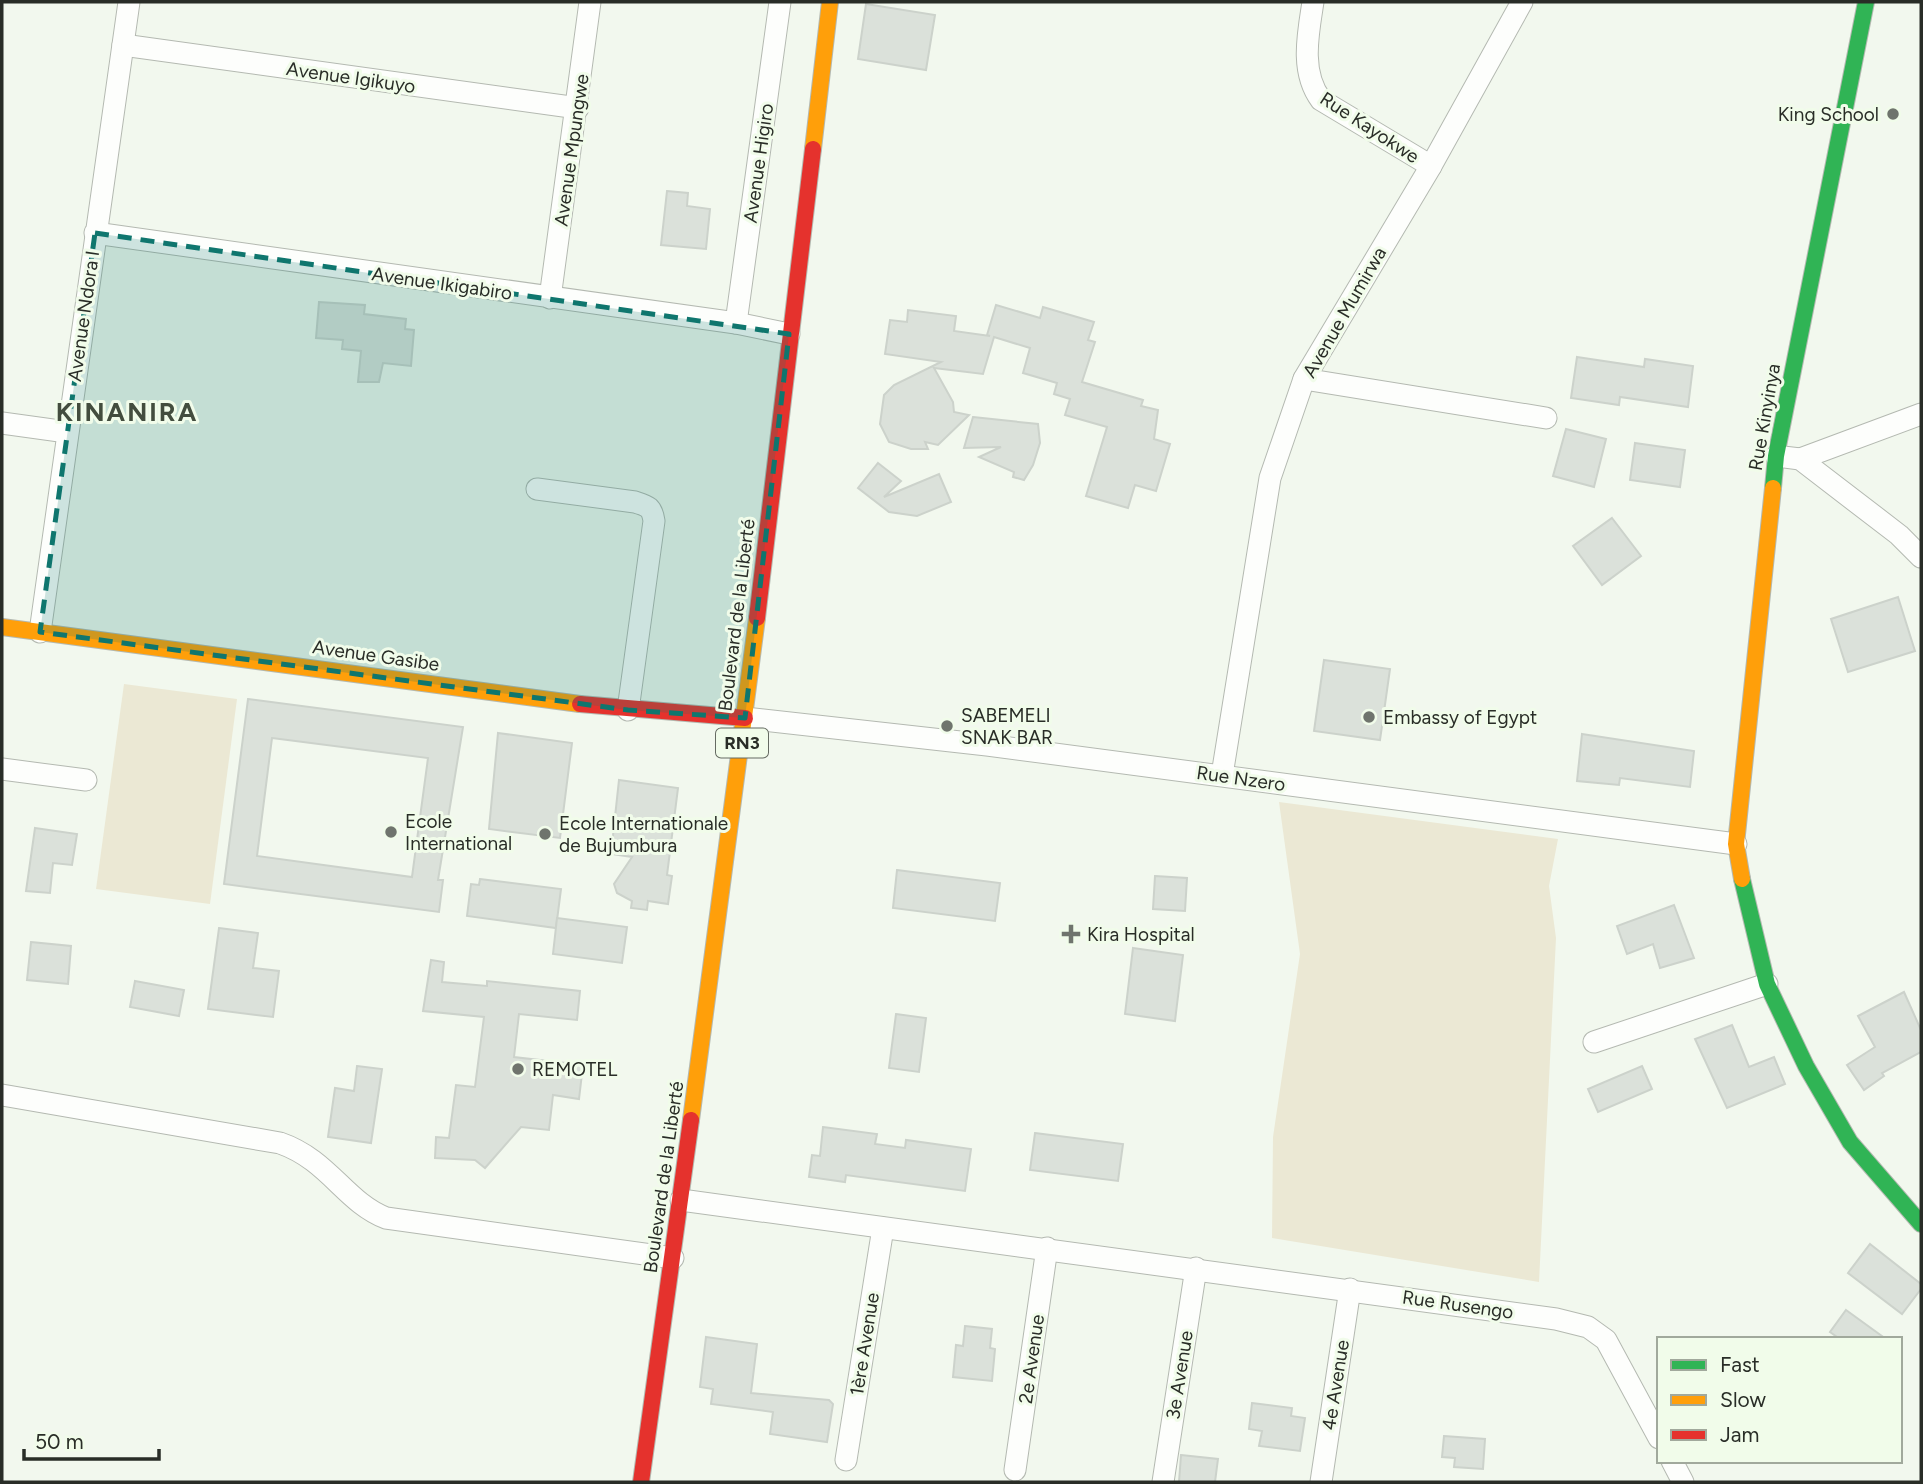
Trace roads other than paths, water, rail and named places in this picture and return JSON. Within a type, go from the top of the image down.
[{"type":"main road","name":"Boulevard de la Liberté","points":[[641,1482],[745,718],[830,2]]},
{"type":"main road","name":"Rue Kinyinya","points":[[1866,2],[1776,456],[1736,844],[1748,911],[1767,984],[1806,1066],[1850,1142],[1898,1201],[1921,1224]]},
{"type":"main road","name":"Avenue Gasibe","points":[[2,626],[628,710],[745,718]]},
{"type":"street","name":"Avenue Ndora I","points":[[40,632],[129,2]]},
{"type":"street","name":"Avenue Mpungwe","points":[[550,298],[578,108],[590,2]]},
{"type":"street","name":"Avenue Higiro","points":[[736,323],[780,2]]},
{"type":"street","name":"Rue Kayokwe","points":[[1313,2],[1307,42],[1313,89],[1321,100],[1431,166]]},
{"type":"street","name":"Avenue Mumirwa","points":[[1222,775],[1270,478],[1304,379],[1431,166],[1522,2]]},
{"type":"street","name":"Avenue Igikuyo","points":[[123,45],[578,108]]},
{"type":"street","name":"Avenue Ikigabiro","points":[[95,233],[736,323],[789,334]]},
{"type":"street","points":[[1304,379],[1546,418]]},
{"type":"street","points":[[1776,456],[1800,459],[1921,414]]},
{"type":"street","points":[[2,423],[67,432]]},
{"type":"street","points":[[1800,459],[1899,535],[1921,557]]},
{"type":"street","points":[[537,489],[635,502],[649,506],[653,512],[654,521],[628,710]]},
{"type":"street","name":"Rue Nzero","points":[[745,718],[988,745],[1736,844]]},
{"type":"street","points":[[2,769],[86,780]]},
{"type":"street","points":[[1594,1042],[1767,984]]},
{"type":"street","points":[[2,1095],[280,1143],[319,1163],[371,1212],[386,1218],[673,1258]]},
{"type":"street","name":"Rue Rusengo","points":[[681,1200],[1556,1319],[1588,1327],[1606,1340],[1657,1434]]},
{"type":"street","name":"1ère Avenue","points":[[846,1460],[883,1228]]},
{"type":"street","name":"2e Avenue","points":[[1014,1470],[1046,1248]]},
{"type":"street","name":"3e Avenue","points":[[1163,1482],[1196,1268]]},
{"type":"street","name":"4e Avenue","points":[[1321,1482],[1350,1289]]},
{"type":"street","points":[[1672,1463],[1683,1482]]},
{"type":"place","name":"King School","points":[[1893,114]]},
{"type":"place","name":"Embassy of Egypt","points":[[1369,717]]},
{"type":"place","name":"SABEMELI SNAK BAR","points":[[947,726]]},
{"type":"place","name":"Ecole International","points":[[391,832]]},
{"type":"place","name":"Ecole Internationale de Bujumbura","points":[[545,834]]},
{"type":"place","name":"Kira Hospital","points":[[1071,934]]},
{"type":"place","name":"REMOTEL","points":[[518,1069]]},
{"type":"district","name":"KINANIRA","points":[[127,412]]}]
